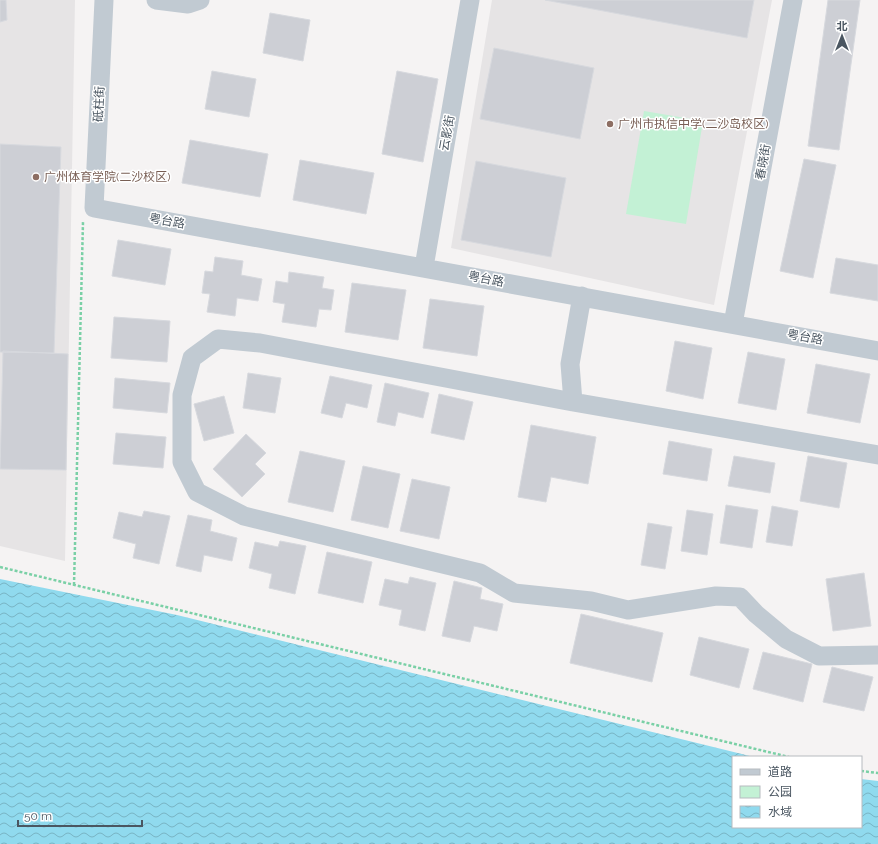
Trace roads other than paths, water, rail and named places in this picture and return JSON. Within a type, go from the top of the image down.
[{"type":"street","name":"砥柱街","points":[[94,208],[104,0]]},
{"type":"street","points":[[156,0],[188,4],[200,0]]},
{"type":"street","name":"云影街","points":[[424,267],[470,0]]},
{"type":"street","name":"春晓街","points":[[733,324],[793,0]]},
{"type":"street","name":"粤台路","points":[[94,208],[878,351]]},
{"type":"street","points":[[573,402],[570,364],[582,296]]},
{"type":"street","points":[[878,455],[573,402],[260,343],[218,339],[192,358],[182,395],[182,462],[196,492],[244,516],[480,573],[514,593],[591,601],[628,610],[716,596],[740,597],[756,614],[786,639],[818,656],[878,655]]},
{"type":"water","points":[[0,579],[177,615],[750,756],[732,756],[732,828],[862,828],[862,779],[878,781],[878,844],[0,844]]},
{"type":"place","name":"广州市执信中学(二沙岛校区)","points":[[610,124]]},
{"type":"place","name":"广州体育学院(二沙校区)","points":[[36,177]]}]
